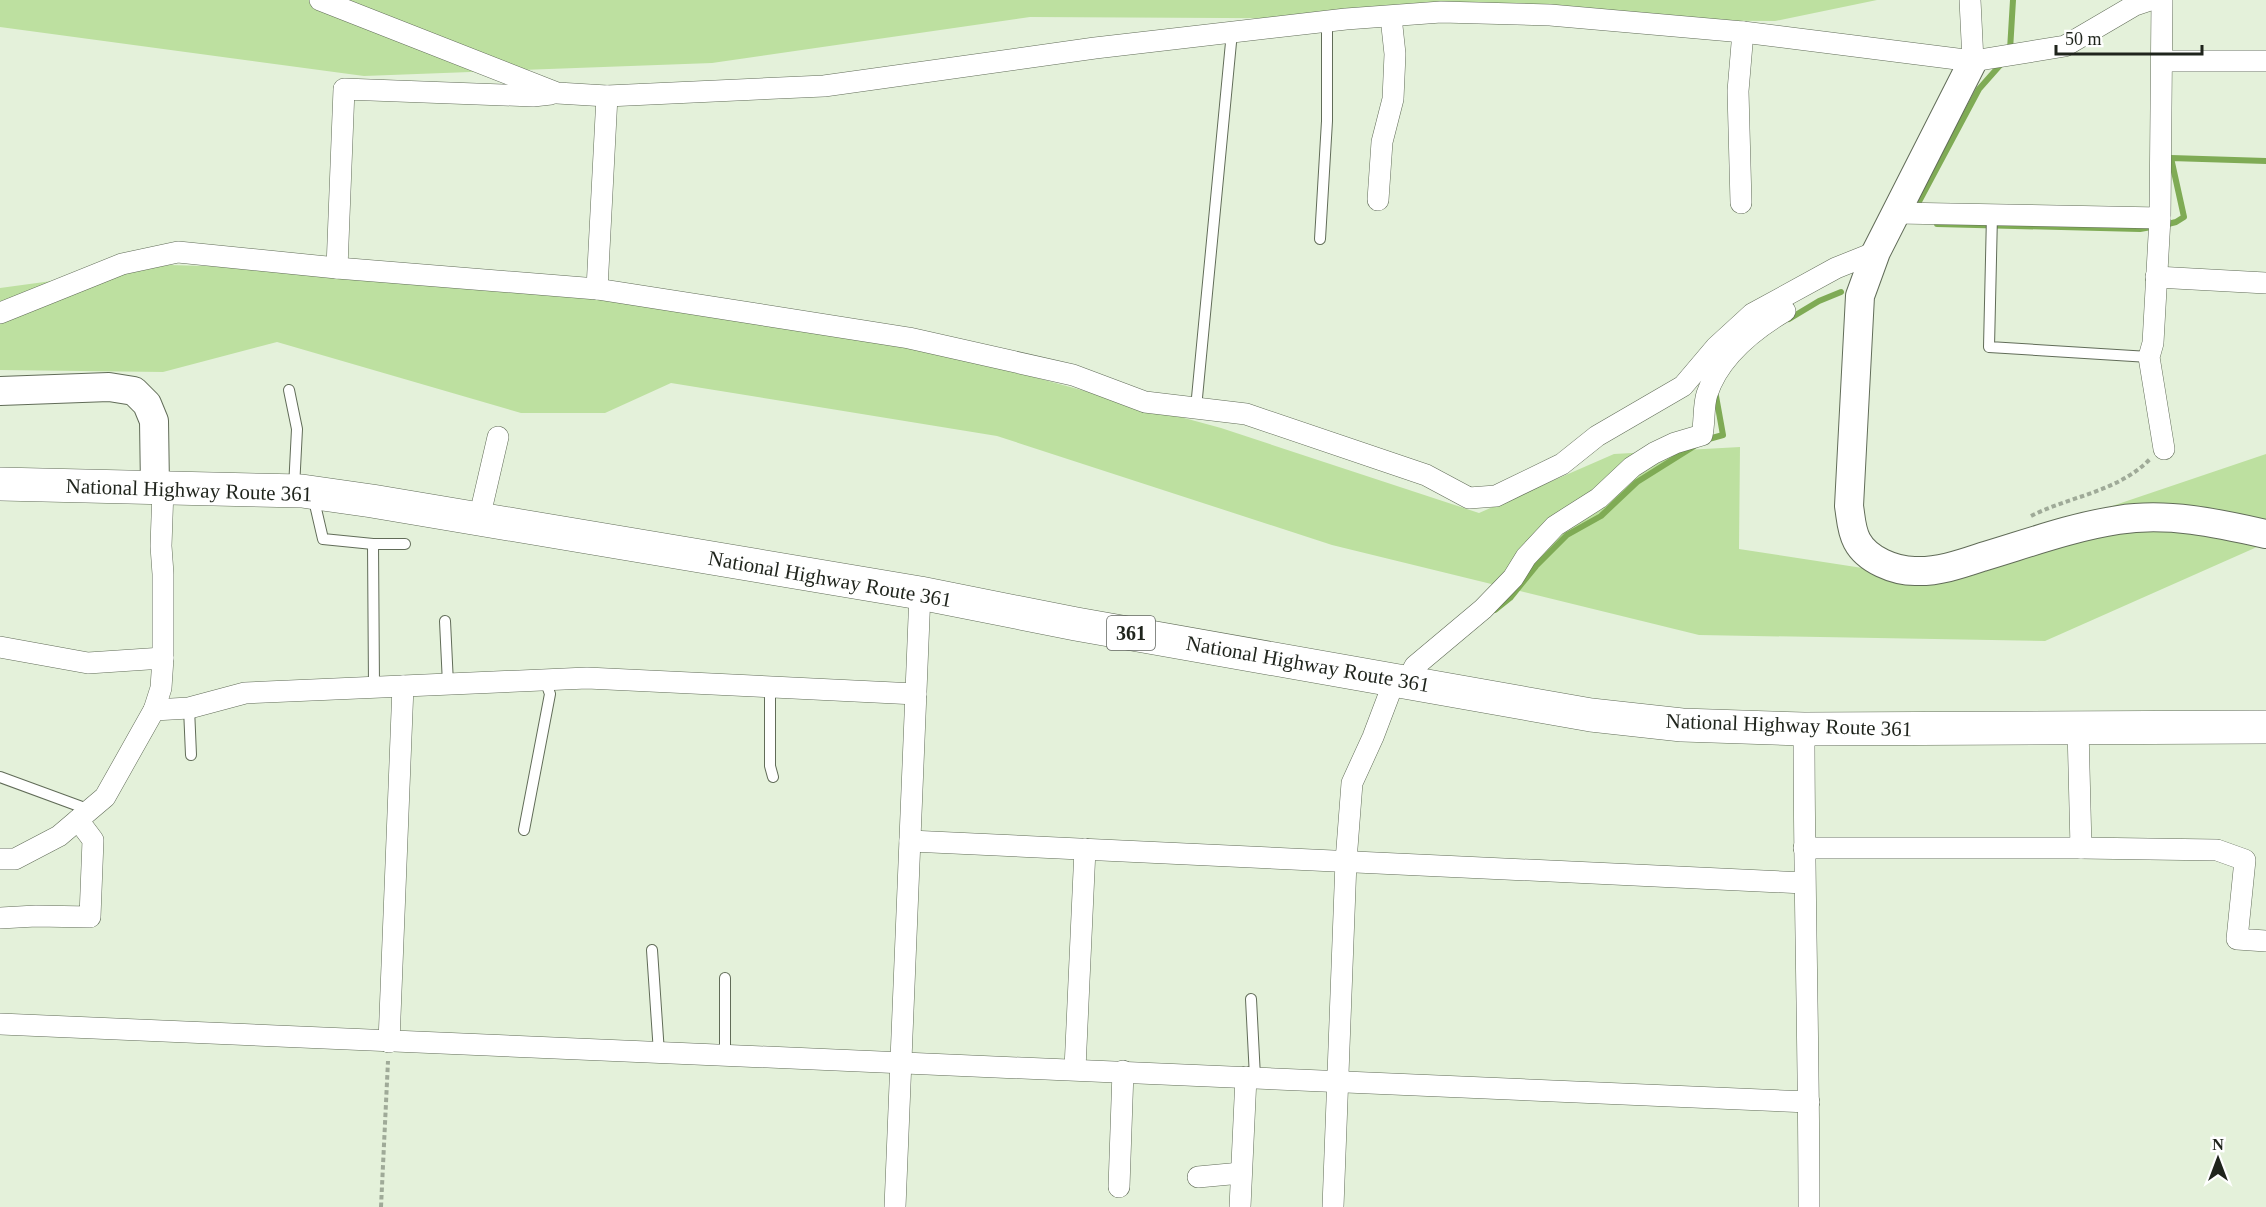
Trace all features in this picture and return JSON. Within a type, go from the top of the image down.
[{"type":"highway","name":"National Highway Route 361","points":[[0,484],[303,492],[920,593],[1076,624],[1591,715],[1682,725],[1804,729],[2266,727]]},
{"type":"street","points":[[320,0],[557,93]]},
{"type":"street","points":[[1970,0],[1973,61],[1876,252],[1860,296],[1849,506],[1852,526],[1858,543],[1879,562],[1896,569],[1916,571],[1948,567],[2091,525],[2119,520],[2156,517],[2206,521],[2266,534]]},
{"type":"street","points":[[337,268],[345,89],[533,96],[557,93],[607,96],[825,86],[1095,48],[1327,21],[1441,12],[1550,15],[1743,32],[1973,61],[2065,46],[2135,5],[2150,0]]},
{"type":"street","points":[[2162,0],[2160,218],[2153,343],[2149,357],[2163,444]]},
{"type":"street","points":[[1378,200],[1382,142],[1393,99],[1395,54],[1391,17]]},
{"type":"street","points":[[1741,204],[1738,91],[1743,32]]},
{"type":"street","points":[[2162,61],[2266,61]]},
{"type":"street","points":[[597,289],[607,96]]},
{"type":"street","points":[[1897,213],[2160,218]]},
{"type":"street","points":[[0,313],[122,264],[178,252],[337,268],[597,289],[909,338],[1073,375],[1145,402],[1246,414],[1426,476],[1469,498],[1496,496],[1562,464],[1597,436],[1683,386],[1716,347],[1752,314],[1836,268],[1876,252]]},
{"type":"street","points":[[1333,1207],[1344,1082],[1352,862],[1352,783],[1401,680],[1483,609],[1513,578],[1526,557],[1555,526],[1599,498],[1632,467],[1654,453],[1675,442],[1702,435],[1707,394],[1722,362],[1756,331],[1876,252]]},
{"type":"street","points":[[2156,277],[2266,283]]},
{"type":"street","points":[[0,391],[109,387],[134,391],[147,404],[154,421],[163,574],[161,688],[154,710],[105,797],[59,836],[15,859],[0,859]]},
{"type":"street","points":[[479,519],[498,437]]},
{"type":"street","points":[[895,1207],[920,593]]},
{"type":"street","points":[[0,647],[88,663],[163,658]]},
{"type":"street","points":[[154,710],[189,708],[245,693],[587,678],[916,694]]},
{"type":"street","points":[[389,1042],[403,686]]},
{"type":"street","points":[[2078,728],[2081,848]]},
{"type":"street","points":[[1804,729],[1809,1207]]},
{"type":"street","points":[[0,918],[90,917],[93,840],[84,815]]},
{"type":"street","points":[[910,841],[1804,883]]},
{"type":"street","points":[[1804,848],[2217,850],[2245,860],[2237,939],[2266,941]]},
{"type":"street","points":[[1075,1070],[1085,849]]},
{"type":"street","points":[[0,1024],[1809,1102]]},
{"type":"street","points":[[1119,1187],[1123,1071]]},
{"type":"street","points":[[1240,1207],[1250,1077]]},
{"type":"street","points":[[1198,1177],[1241,1173]]},
{"type":"lane","points":[[1320,239],[1327,121],[1327,21]]},
{"type":"lane","points":[[1196,408],[1232,32]]},
{"type":"lane","points":[[1992,215],[1989,347],[2149,357]]},
{"type":"lane","points":[[289,390],[297,429],[303,492],[323,539],[373,544],[405,544]]},
{"type":"lane","points":[[373,544],[374,687]]},
{"type":"lane","points":[[445,621],[448,684]]},
{"type":"lane","points":[[524,830],[550,694],[545,680]]},
{"type":"lane","points":[[770,687],[770,766],[773,777]]},
{"type":"lane","points":[[189,708],[191,754]]},
{"type":"lane","points":[[0,777],[84,815]]},
{"type":"lane","points":[[652,950],[659,1053]]},
{"type":"lane","points":[[725,978],[725,1055]]},
{"type":"lane","points":[[1250,1077],[1251,999]]},
{"type":"path","points":[[2027,517],[2094,492],[2137,472],[2163,444]]},
{"type":"path","points":[[381,1207],[389,1042]]},
{"type":"green space","points":[[0,0],[1877,0],[1775,21],[1030,17],[712,63],[364,76],[0,27]]},
{"type":"green space","points":[[170,265],[410,272],[794,312],[1221,428],[1479,513],[1614,454],[1740,447],[1739,549],[1908,575],[2266,454],[2266,543],[2045,641],[1699,635],[1332,545],[997,436],[671,383],[605,413],[521,413],[277,342],[163,372],[0,370],[0,288]]},
{"type":"waterway","points":[[2010,50],[2013,0]]},
{"type":"waterway","points":[[1915,209],[1979,89],[2002,63]]},
{"type":"waterway","points":[[2164,225],[2184,217],[2171,158],[2266,161]]},
{"type":"waterway","points":[[1937,224],[2140,229],[2151,227]]},
{"type":"waterway","points":[[1789,319],[1819,301],[1841,292]]},
{"type":"waterway","points":[[1705,440],[1723,435],[1716,396]]},
{"type":"waterway","points":[[1495,610],[1510,598],[1536,566],[1567,535],[1601,516],[1637,482],[1696,445]]}]
